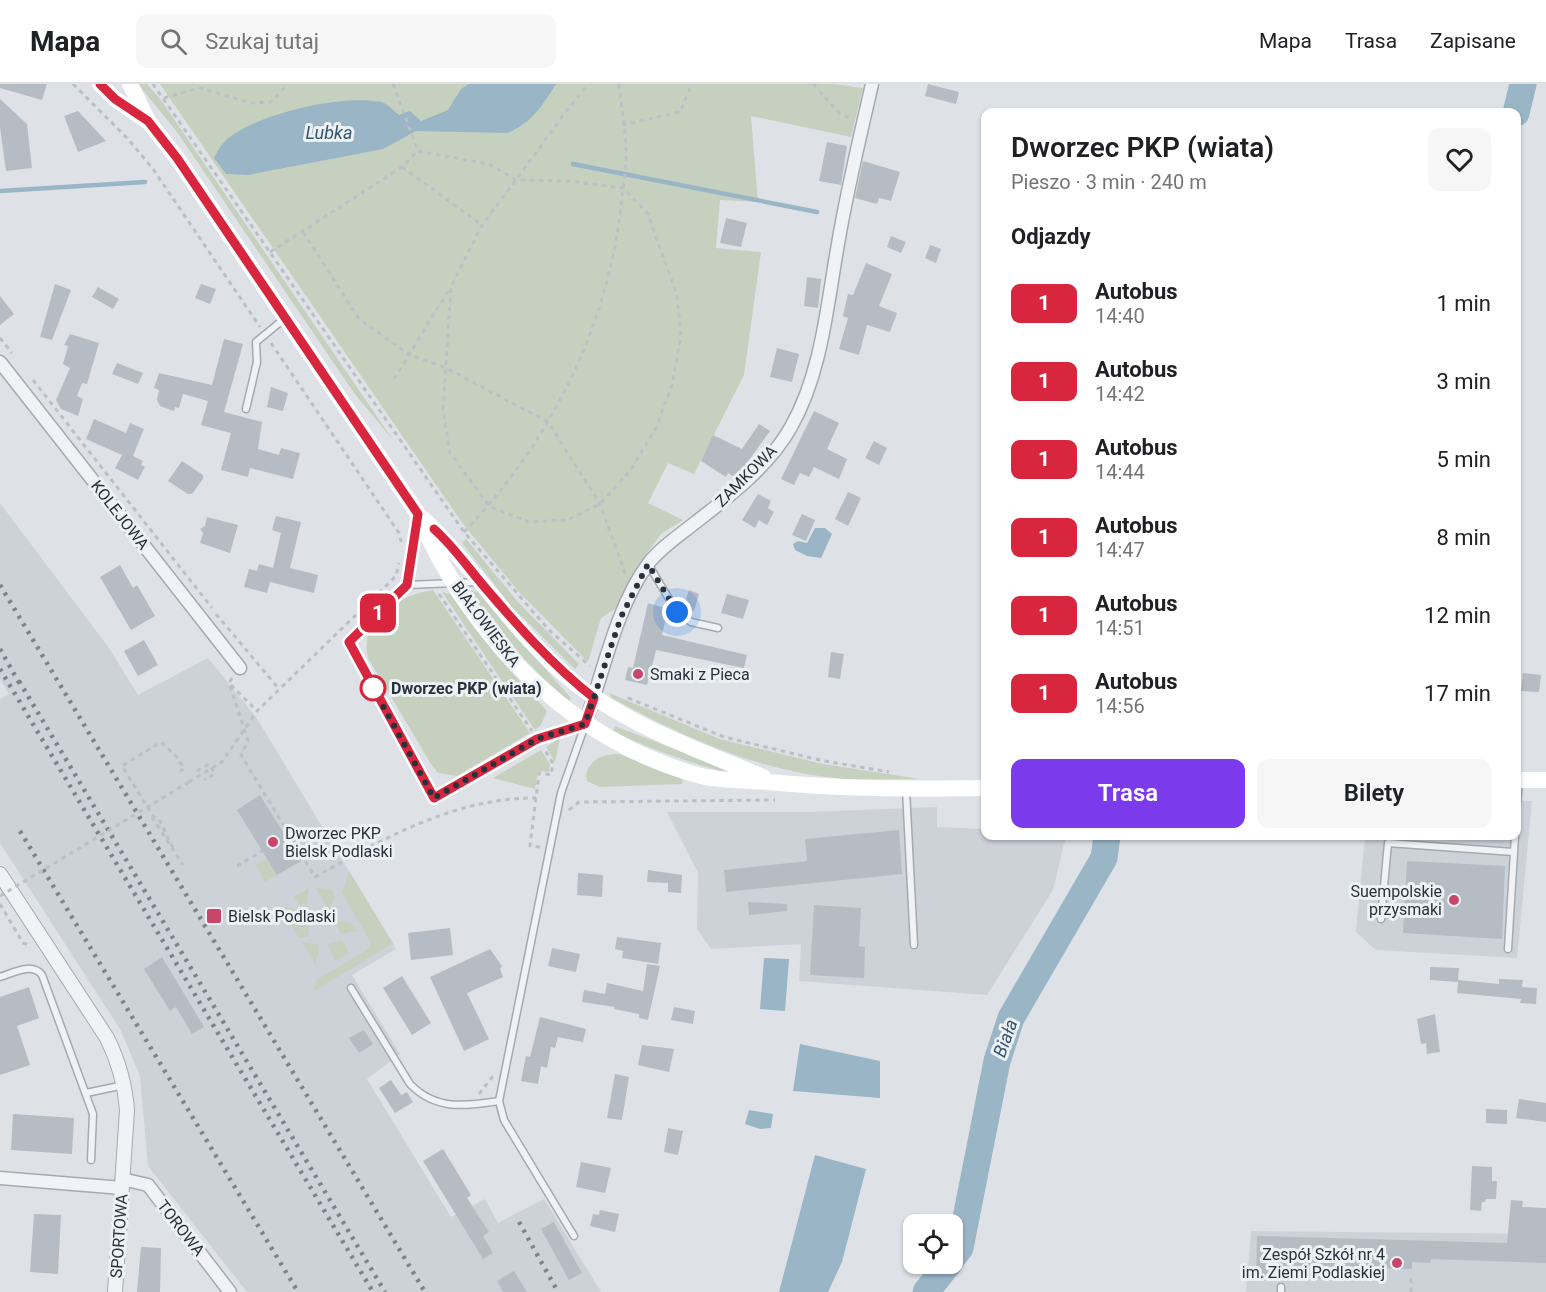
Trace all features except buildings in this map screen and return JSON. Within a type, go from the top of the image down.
[{"type":"main road","name":"BIAŁOWIESKA","points":[[100,84],[115,99],[148,121]]},
{"type":"main road","name":"BIAŁOWIESKA","points":[[130,84],[148,121],[177,158],[418,514],[435,555],[491,634],[525,674],[585,724],[655,760],[702,776],[778,791],[827,788],[981,788]]},
{"type":"main road","name":"BIAŁOWIESKA","points":[[418,514],[451,544],[480,582],[532,642],[563,674],[594,698],[665,737],[778,791]]},
{"type":"main road","points":[[1521,780],[1546,780]]},
{"type":"street","name":"ZAMKOWA","points":[[585,724],[621,617],[648,564],[673,540],[732,495],[763,465],[790,430],[806,399],[817,360],[848,184],[872,84]]},
{"type":"street","name":"KOLEJOWA","points":[[0,362],[240,668]]},
{"type":"street","name":"SPORTOWA","points":[[0,874],[107,1038],[125,1085],[127,1110],[115,1292]]},
{"type":"street","name":"TOROWA","points":[[0,1178],[148,1185],[230,1292]]},
{"type":"lane","points":[[246,409],[257,362],[256,342],[264,333],[284,319]]},
{"type":"lane","points":[[418,514],[407,585],[349,642],[434,798],[537,739],[585,724]]},
{"type":"lane","points":[[648,564],[677,612],[691,622],[718,628]]},
{"type":"lane","points":[[407,585],[480,582]]},
{"type":"lane","points":[[574,1236],[504,1120],[500,1101],[561,793],[585,724]]},
{"type":"lane","points":[[906,789],[914,945]]},
{"type":"lane","points":[[1508,949],[1514,840]]},
{"type":"lane","points":[[1381,919],[1388,843],[1513,852]]},
{"type":"lane","points":[[0,977],[30,968],[42,975],[93,1114],[91,1160]]},
{"type":"lane","points":[[351,988],[410,1084],[418,1093],[447,1106],[500,1101]]},
{"type":"lane","points":[[86,1093],[125,1085]]},
{"type":"path","points":[[73,84],[128,139],[153,169],[399,533],[403,548]]},
{"type":"path","points":[[153,84],[464,532],[549,630],[588,666],[596,665]]},
{"type":"path","points":[[164,98],[199,88],[252,103],[271,102],[288,84]]},
{"type":"path","points":[[393,84],[418,152]]},
{"type":"path","points":[[394,378],[451,287],[482,225],[588,84]]},
{"type":"path","points":[[464,532],[489,506],[548,422],[583,354],[606,289],[619,227],[625,168],[626,152],[619,84]]},
{"type":"path","points":[[622,125],[680,112],[692,84]]},
{"type":"path","points":[[813,84],[840,114],[863,124]]},
{"type":"path","points":[[270,252],[402,167],[418,152]]},
{"type":"path","points":[[418,152],[489,164],[516,180],[568,181],[623,188],[648,214],[677,295],[681,336],[672,385],[657,428],[630,471],[600,504],[568,520],[529,522],[489,506],[450,453],[442,410],[451,287]]},
{"type":"path","points":[[402,167],[482,225]]},
{"type":"path","points":[[303,232],[359,319],[410,355],[446,368],[548,422],[600,504],[628,581],[633,574]]},
{"type":"path","points":[[0,338],[15,357]]},
{"type":"path","points":[[30,376],[215,612],[279,689]]},
{"type":"path","points":[[0,896],[222,762],[257,711],[396,576],[400,557]]},
{"type":"path","points":[[436,590],[532,731]]},
{"type":"path","points":[[588,666],[591,657]]},
{"type":"path","points":[[229,683],[240,668]]},
{"type":"path","points":[[229,683],[257,711]]},
{"type":"path","points":[[229,683],[248,741],[242,755],[315,877],[412,828],[458,809],[513,798],[536,798]]},
{"type":"path","points":[[621,696],[724,737],[824,761],[894,772]]},
{"type":"path","points":[[180,771],[184,769],[177,757],[161,742],[122,766],[153,816],[159,819],[183,865]]},
{"type":"path","points":[[538,859],[541,847],[530,846],[539,773],[551,775],[553,763],[544,749]]},
{"type":"path","points":[[197,771],[208,764],[213,767],[215,774],[204,780]]},
{"type":"path","points":[[568,812],[579,802],[778,791]]},
{"type":"path","points":[[147,807],[173,848]]},
{"type":"path","points":[[237,866],[262,851]]},
{"type":"path","points":[[0,904],[23,943],[34,946]]},
{"type":"path","points":[[480,1104],[479,1092],[486,1086],[496,1069]]},
{"type":"path","points":[[1411,1275],[1411,1292]]},
{"type":"shaded area","points":[[0,503],[109,648],[138,695],[208,658],[256,717],[396,949],[352,975],[400,1054],[367,1079],[451,1217],[485,1199],[498,1223],[544,1199],[601,1292],[247,1292],[148,1166],[140,1076],[120,1029],[0,843],[0,699],[9,694],[0,679]]},
{"type":"shaded area","points":[[1521,801],[1532,801],[1517,958],[1376,950],[1356,932],[1365,840],[1521,840]]},
{"type":"shaded area","points":[[937,807],[937,827],[981,829],[981,840],[1065,840],[1053,890],[987,995],[799,981],[801,944],[711,949],[697,929],[698,873],[667,812],[808,812]]},
{"type":"shaded area","name":"Zespół Szkół nr 4 im. Ziemi Podlaskiej","points":[[1251,1231],[1546,1234],[1546,1292],[1246,1292]]},
{"type":"green space","points":[[138,84],[147,84],[161,100],[393,440],[354,393],[177,132]]},
{"type":"green space","points":[[160,84],[833,84],[863,88],[851,137],[751,116],[758,202],[720,200],[716,248],[761,252],[744,375],[694,474],[668,463],[648,503],[683,520],[661,534],[636,568],[618,607],[601,618],[588,662],[519,592],[463,524]]},
{"type":"green space","points":[[466,539],[518,602],[579,664],[575,669],[512,607],[462,543]]},
{"type":"green space","points":[[468,589],[479,593],[571,698],[569,701],[515,648]]},
{"type":"green space","points":[[433,590],[530,733],[457,776],[438,773],[431,764],[368,658],[369,632],[375,621],[395,604],[408,597]]},
{"type":"green space","points":[[442,592],[450,594],[496,655],[547,711],[541,725],[535,730]]},
{"type":"green space","points":[[609,693],[720,739],[823,764],[920,779],[846,779],[815,775],[754,761],[667,727],[612,698]]},
{"type":"green space","points":[[615,726],[739,774],[738,776],[659,751],[613,731]]},
{"type":"green space","points":[[560,738],[555,762],[546,747]]},
{"type":"green space","points":[[541,750],[550,764],[549,772],[538,771],[535,789],[493,778]]},
{"type":"green space","points":[[619,754],[683,779],[682,784],[600,787],[587,781],[588,769],[594,761],[603,756]]},
{"type":"green space","points":[[266,858],[277,875],[265,882],[256,865]]},
{"type":"green space","points":[[349,871],[393,943],[313,992],[316,980],[367,950],[371,943],[342,893]]},
{"type":"green space","points":[[315,887],[332,890],[335,895],[330,911]]},
{"type":"green space","points":[[309,888],[307,904],[299,905],[294,897]]},
{"type":"green space","points":[[279,906],[297,910],[309,930],[308,936],[299,938]]},
{"type":"green space","points":[[334,919],[352,923],[357,931],[341,934]]},
{"type":"green space","points":[[342,940],[349,953],[335,961],[327,944]]},
{"type":"green space","points":[[303,943],[318,944],[319,950],[315,964]]},
{"type":"water","name":"Lubka","points":[[469,84],[556,84],[530,119],[507,133],[416,131],[383,149],[248,175],[226,174],[214,158],[231,136],[262,120],[282,113],[324,103],[364,100],[388,105],[399,115],[410,111],[421,121],[448,110],[461,89]]},
{"type":"water","points":[[815,528],[825,528],[832,534],[821,558],[807,556],[795,550],[793,544],[798,541],[807,543]]},
{"type":"water","points":[[764,958],[789,959],[785,1011],[760,1009]]},
{"type":"water","points":[[800,1044],[880,1061],[880,1098],[793,1091]]},
{"type":"water","points":[[749,1110],[773,1114],[771,1128],[760,1129],[745,1124]]},
{"type":"water","points":[[815,1155],[866,1169],[842,1262],[828,1292],[779,1292]]},
{"type":"waterway","name":"Biała","points":[[1517,108],[1523,84]]},
{"type":"waterway","points":[[573,164],[817,212]]},
{"type":"waterway","name":"Lubka","points":[[0,191],[145,182]]},
{"type":"waterway","name":"Biała","points":[[963,1233],[997,1061],[1011,1018],[1104,858],[1106,840]]},
{"type":"waterway","name":"Biała","points":[[926,1292],[940,1274]]},
{"type":"railway","points":[[0,585],[425,1292]]},
{"type":"railway","points":[[0,649],[22,688]]},
{"type":"railway","points":[[0,669],[373,1292]]},
{"type":"railway","points":[[19,681],[385,1292]]},
{"type":"railway","points":[[20,831],[298,1292]]},
{"type":"railway","points":[[519,1222],[558,1292]]},
{"type":"bus line","name":"1","points":[[100,84],[115,99],[148,121],[177,158],[418,514],[407,585],[349,642],[397,734],[434,798],[537,739],[559,730],[585,724],[594,698],[563,674],[532,642],[480,582],[451,544],[434,529]]},
{"type":"place","name":"Smaki z Pieca","points":[[638,674]]},
{"type":"place","name":"Dworzec PKP (wiata)","points":[[373,688]]},
{"type":"place","name":"Dworzec PKP Bielsk Podlaski","points":[[273,842]]},
{"type":"place","name":"Suempolskie przysmaki","points":[[1454,900]]},
{"type":"place","name":"Bielsk Podlaski","points":[[214,916]]},
{"type":"place","name":"Zespół Szkół nr 4 im. Ziemi Podlaskiej","points":[[1397,1263]]},
{"type":"route","points":[[373,688],[434,798],[537,739],[559,730],[585,724],[621,617],[632,591],[648,564],[677,612]]}]
